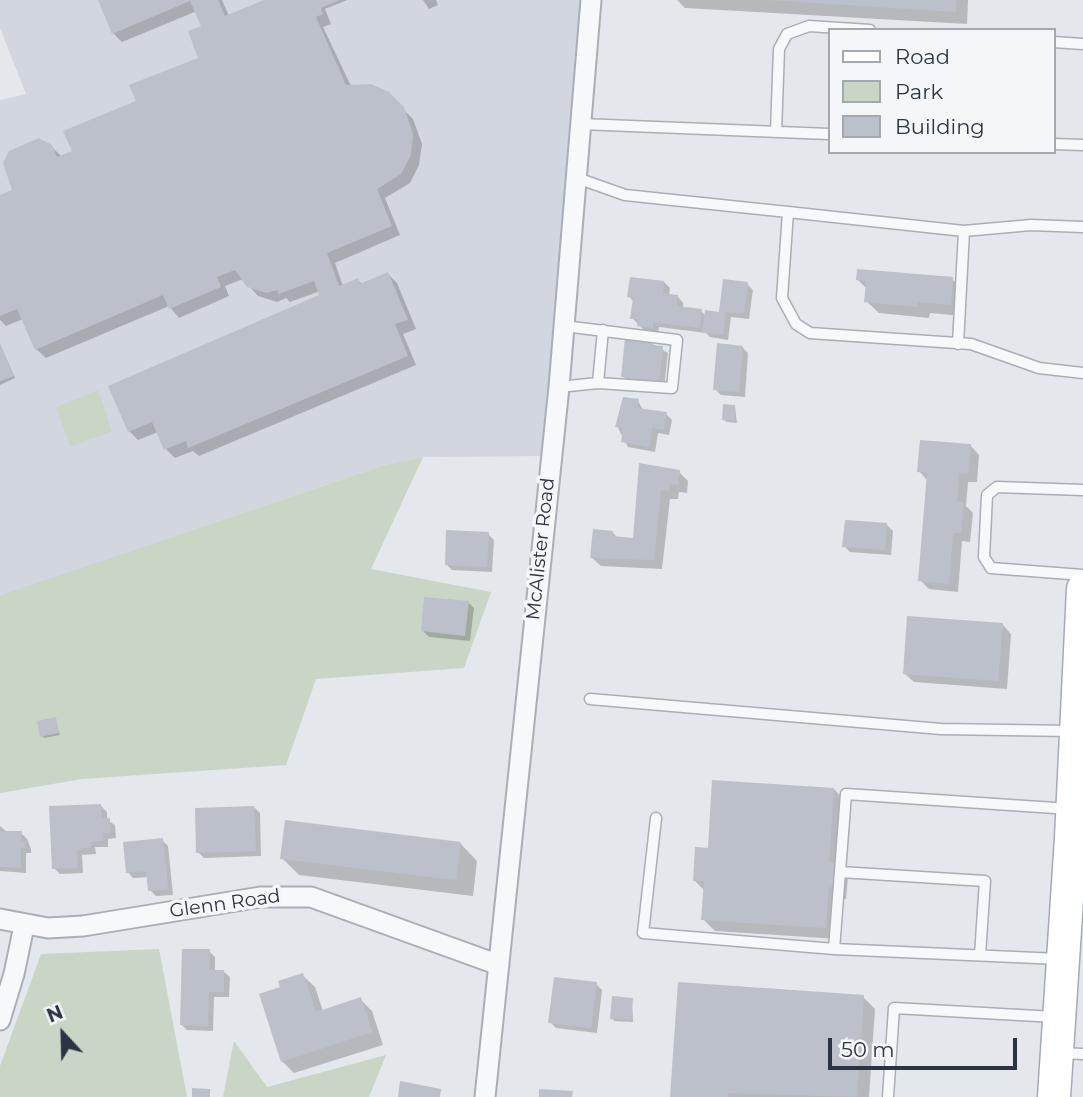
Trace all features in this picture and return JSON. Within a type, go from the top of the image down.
[{"type":"main road","points":[[1054,1097],[1070,1053],[1059,1017],[1063,959],[1071,912],[1076,829],[1076,731],[1083,589]]},
{"type":"street","name":"McAlister Road","points":[[485,1097],[559,387],[591,0]]},
{"type":"street","name":"Glenn Road","points":[[0,919],[24,926],[83,926],[261,897],[299,895],[334,903],[499,965]]},
{"type":"street","points":[[0,1020],[24,926]]},
{"type":"lane","points":[[776,132],[779,48],[787,34],[809,26],[840,28]]},
{"type":"lane","points":[[1055,42],[1083,44]]},
{"type":"lane","points":[[581,124],[828,134]]},
{"type":"lane","points":[[1055,144],[1083,145]]},
{"type":"lane","points":[[577,178],[625,195],[964,231],[1031,225],[1083,227]]},
{"type":"lane","points":[[788,212],[782,298],[796,324],[810,333],[971,344],[1039,368],[1083,373]]},
{"type":"lane","points":[[958,344],[964,231]]},
{"type":"lane","points":[[559,387],[598,383],[671,388],[677,340],[564,326]]},
{"type":"lane","points":[[598,383],[603,330]]},
{"type":"lane","points":[[1083,490],[997,487],[987,495],[984,557],[991,568],[1083,575]]},
{"type":"lane","points":[[590,699],[941,729],[1076,731]]},
{"type":"lane","points":[[834,949],[846,794],[1076,829]]},
{"type":"lane","points":[[656,818],[643,933],[834,949],[1063,959]]},
{"type":"lane","points":[[840,872],[985,881],[980,955]]},
{"type":"lane","points":[[888,1097],[894,1008],[1059,1017]]},
{"type":"shaded area","points":[[0,0],[585,0],[544,456],[423,457],[385,465],[0,595],[0,100],[26,94],[0,28]]},
{"type":"green space","points":[[98,390],[112,431],[70,447],[56,407]]},
{"type":"green space","points":[[423,457],[371,569],[491,592],[464,668],[316,679],[286,765],[82,779],[0,793],[0,595],[385,465]]},
{"type":"green space","points":[[159,949],[187,1097],[0,1097],[0,1066],[41,954]]},
{"type":"green space","points":[[234,1041],[267,1087],[386,1055],[369,1097],[223,1097]]},
{"type":"building","points":[[98,0],[218,0],[225,16],[264,0],[340,0],[321,8],[323,14],[316,17],[346,85],[371,84],[389,92],[404,107],[413,134],[411,155],[401,174],[377,189],[392,226],[327,253],[339,286],[358,278],[360,284],[388,272],[408,320],[395,324],[408,356],[188,448],[186,441],[164,450],[152,422],[128,432],[108,386],[319,295],[314,281],[279,294],[277,290],[267,293],[247,287],[235,270],[217,277],[221,287],[169,309],[163,295],[35,350],[17,309],[0,316],[0,195],[12,190],[3,163],[9,151],[39,138],[52,145],[57,157],[72,151],[63,131],[136,101],[129,85],[198,58],[188,31],[201,26],[190,1],[112,34]]},
{"type":"building","points":[[769,0],[956,0],[956,12]]},
{"type":"building","points":[[857,269],[953,277],[951,305],[918,302],[918,307],[864,302],[866,282],[856,280]]},
{"type":"building","points":[[630,277],[664,281],[663,293],[678,295],[677,306],[702,309],[700,328],[653,322],[653,328],[637,326],[638,319],[630,319],[633,298],[627,297]]},
{"type":"building","points":[[723,279],[748,282],[744,314],[726,312],[723,335],[702,332],[705,310],[719,312]]},
{"type":"building","points":[[625,338],[651,341],[651,345],[663,346],[659,383],[621,377]]},
{"type":"building","points":[[717,343],[743,346],[739,392],[713,390]]},
{"type":"building","points":[[0,344],[14,376],[0,381]]},
{"type":"building","points":[[623,397],[639,399],[637,408],[667,412],[664,430],[652,428],[649,447],[621,442],[623,428],[615,427]]},
{"type":"building","points":[[723,404],[735,405],[735,421],[722,420]]},
{"type":"building","points":[[920,440],[971,444],[968,474],[959,473],[957,502],[964,502],[961,533],[953,533],[949,584],[918,581],[927,473],[917,472]]},
{"type":"building","points":[[639,463],[680,470],[678,485],[670,484],[670,491],[661,490],[654,560],[590,558],[593,529],[613,531],[612,536],[633,538]]},
{"type":"building","points":[[845,520],[887,523],[885,550],[842,547]]},
{"type":"building","points":[[446,530],[489,532],[487,567],[445,565]]},
{"type":"building","points":[[424,597],[469,601],[465,636],[421,631]]},
{"type":"building","points":[[907,616],[1003,623],[998,681],[903,674]]},
{"type":"building","points":[[56,717],[59,733],[40,737],[37,721]]},
{"type":"building","points":[[712,780],[834,788],[829,863],[836,863],[835,888],[829,887],[826,928],[701,920],[704,881],[693,881],[695,847],[708,848]]},
{"type":"building","points":[[101,804],[102,818],[110,818],[110,833],[102,833],[103,841],[90,842],[91,848],[77,849],[78,868],[52,869],[49,806]]},
{"type":"building","points":[[254,806],[256,851],[196,853],[195,808]]},
{"type":"building","points":[[285,820],[461,842],[456,880],[280,859]]},
{"type":"building","points":[[0,831],[22,831],[21,841],[26,841],[25,848],[21,848],[21,868],[0,867]]},
{"type":"building","points":[[163,838],[168,889],[148,891],[146,871],[126,873],[123,842]]},
{"type":"building","points":[[182,949],[210,949],[209,970],[224,970],[224,992],[209,992],[208,1026],[180,1025]]},
{"type":"building","points":[[303,973],[316,1012],[361,997],[372,1032],[281,1062],[259,994],[280,987],[278,981]]},
{"type":"building","points":[[554,977],[597,982],[591,1028],[548,1023]]},
{"type":"building","points":[[678,982],[864,995],[857,1097],[728,1093],[728,1097],[670,1097]]},
{"type":"building","points":[[612,996],[633,998],[631,1020],[610,1019]]},
{"type":"building","points":[[400,1081],[441,1089],[440,1097],[398,1097]]},
{"type":"building","points":[[192,1088],[210,1089],[210,1097],[192,1097]]},
{"type":"building","points":[[539,1089],[573,1091],[572,1097],[539,1097]]}]
